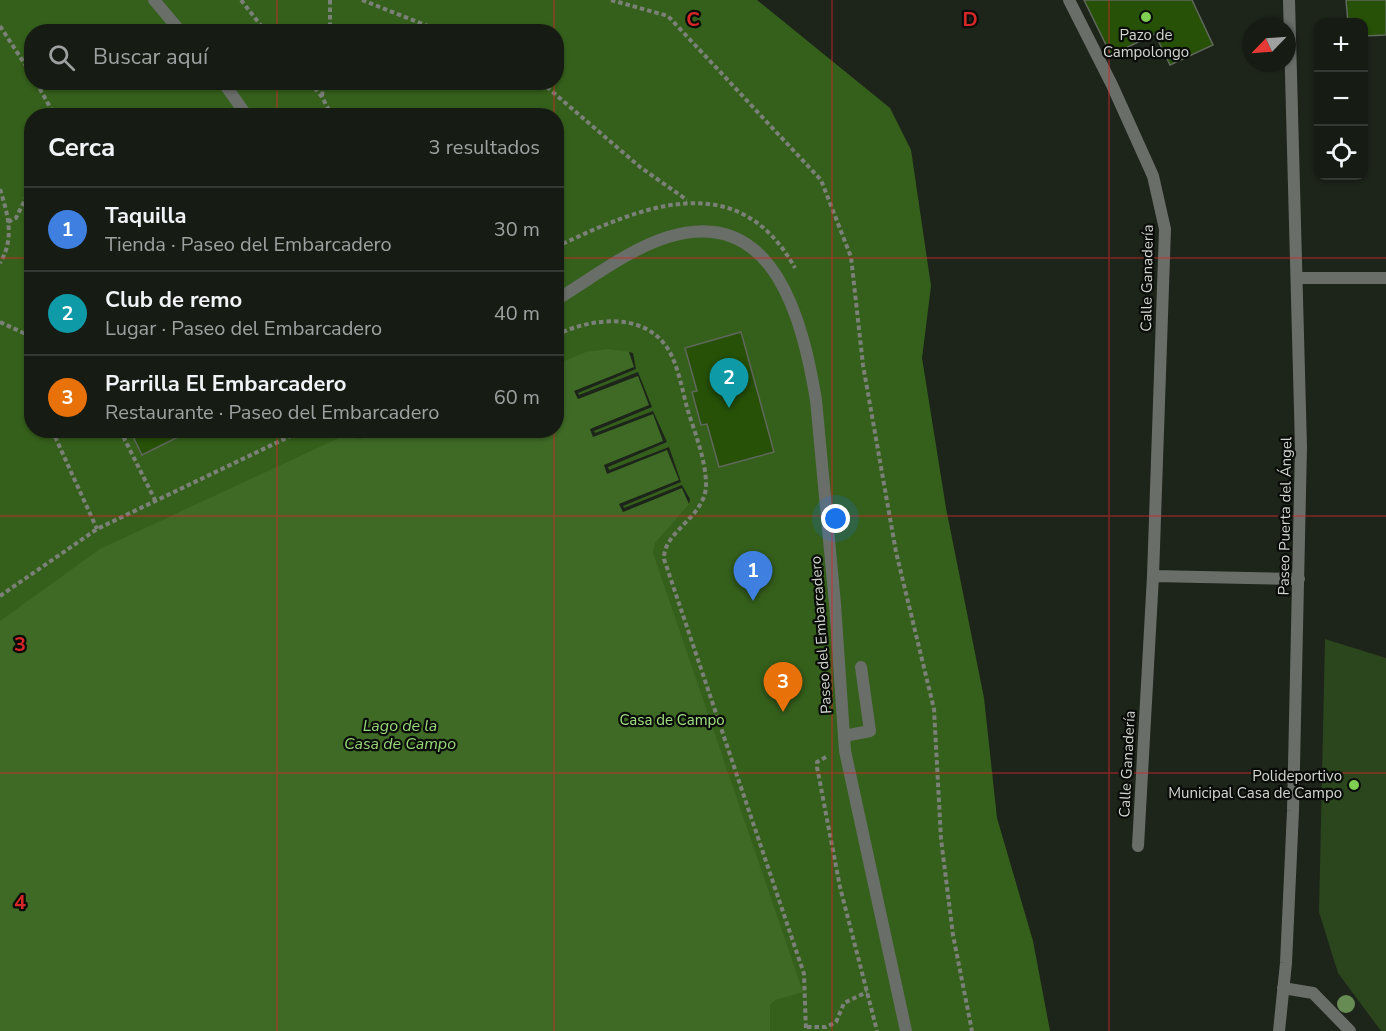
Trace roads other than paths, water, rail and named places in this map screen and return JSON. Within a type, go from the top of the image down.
[{"type":"street","points":[[154,0],[174,24]]},
{"type":"street","name":"Calle Ganadería","points":[[1069,0],[1153,176],[1165,229],[1153,576],[1138,846]]},
{"type":"street","name":"Paseo Puerta del Ángel","points":[[1279,1031],[1293,801],[1301,447],[1289,0]]},
{"type":"street","points":[[229,90],[241,108]]},
{"type":"street","name":"Paseo del Embarcadero","points":[[564,295],[666,237],[688,232],[716,232],[741,241],[760,253],[771,265],[788,295],[807,350],[816,400],[848,771],[906,1031]]},
{"type":"street","points":[[1297,278],[1386,278]]},
{"type":"street","points":[[1153,576],[1299,579]]},
{"type":"street","points":[[844,736],[870,731],[861,667]]},
{"type":"street","points":[[1283,988],[1312,993],[1350,1031]]},
{"type":"water","name":"Lago de la Casa de Campo","points":[[609,349],[629,352],[635,367],[575,391],[578,399],[638,375],[649,405],[590,430],[593,437],[653,414],[664,441],[604,465],[607,473],[667,450],[679,480],[619,504],[623,512],[682,488],[689,504],[655,543],[653,553],[803,992],[775,1000],[770,1005],[770,1031],[0,1031],[0,621],[100,549],[339,438],[564,438],[564,361],[586,352]]},
{"type":"place","name":"Pazo de Campolongo","points":[[1146,17]]},
{"type":"place","name":"Club de remo","points":[[729,408]]},
{"type":"place","name":"Taquilla","points":[[753,601]]},
{"type":"place","name":"Parrilla El Embarcadero","points":[[783,712]]},
{"type":"place","name":"Polideportivo Municipal Casa de Campo","points":[[1354,785]]},
{"type":"park label","name":"Casa de Campo","points":[[672,720]]}]
